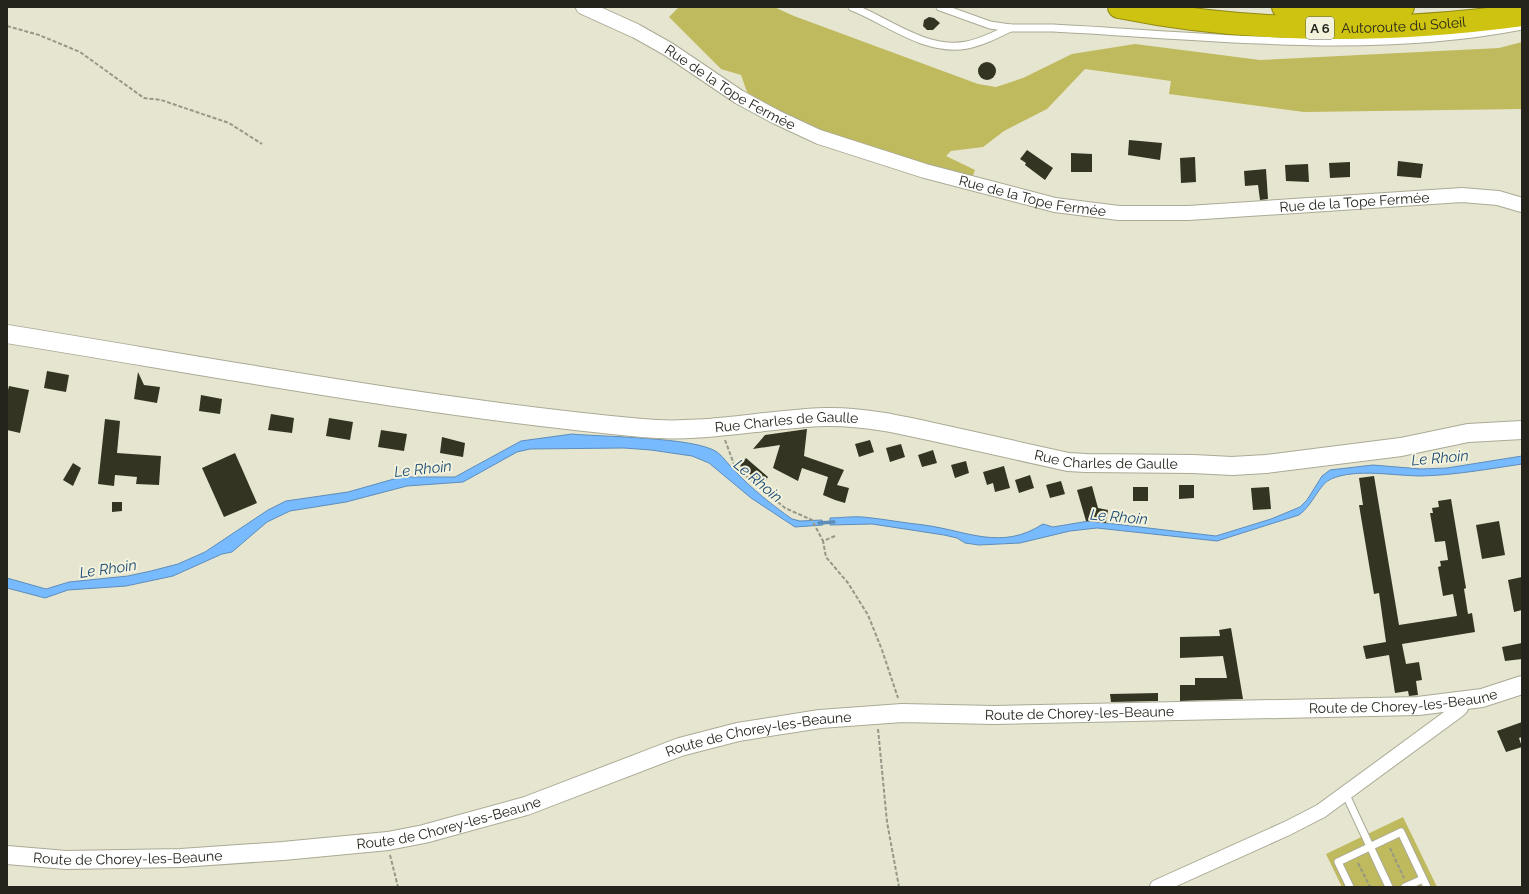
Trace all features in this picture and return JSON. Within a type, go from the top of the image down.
[{"type":"highway","name":"Autoroute du Soleil","points":[[1119,7],[1214,22],[1321,28],[1416,26],[1522,16]]},
{"type":"highway","name":"Autoroute du Soleil","points":[[1284,7],[1403,7]]},
{"type":"street","name":"Rue de la Tope Fermée","points":[[583,7],[642,34],[739,97],[776,117],[819,137],[925,171],[1055,204],[1119,213],[1188,213],[1462,195],[1498,198],[1522,205]]},
{"type":"street","name":"Rue Charles de Gaulle","points":[[7,334],[468,408],[559,420],[659,430],[721,427],[826,417],[861,419],[898,424],[1068,462],[1232,466],[1266,464],[1401,447],[1468,433],[1522,430]]},
{"type":"street","name":"Route de Chorey-les-Beaune","points":[[7,855],[66,860],[157,858],[283,851],[388,841],[424,834],[526,806],[702,740],[820,719],[902,713],[994,715],[1418,706],[1494,695],[1522,685]]},
{"type":"street","points":[[1157,887],[1288,828],[1321,811],[1346,795],[1456,712],[1461,708],[1462,700]]},
{"type":"lane","points":[[852,7],[872,15],[885,24],[926,42],[938,45],[966,45],[983,40],[1010,28]]},
{"type":"lane","points":[[940,7],[990,25],[1010,28],[1053,28],[1248,39],[1368,42],[1457,36],[1522,26]]},
{"type":"lane","points":[[1346,795],[1389,887]]},
{"type":"lane","points":[[1350,887],[1338,862],[1401,832],[1427,887]]},
{"type":"lane","points":[[1406,886],[1423,879]]},
{"type":"path","points":[[7,26],[39,35],[80,52],[144,98],[160,100],[229,123],[262,144]]},
{"type":"path","points":[[721,427],[735,467],[785,508],[812,520],[824,541],[826,557],[848,583],[868,615],[882,650],[902,713]]},
{"type":"path","points":[[824,541],[835,536]]},
{"type":"path","points":[[876,714],[888,822],[900,887]]},
{"type":"path","points":[[1386,839],[1406,886]]},
{"type":"path","points":[[388,841],[398,887]]},
{"type":"path","points":[[1354,854],[1370,887]]},
{"type":"shaded area","points":[[679,7],[774,7],[794,16],[978,84],[996,87],[1023,78],[1072,54],[1135,44],[1260,60],[1499,48],[1522,42],[1522,109],[1304,112],[1169,94],[1171,81],[1085,69],[1047,109],[1004,131],[983,147],[951,151],[946,156],[975,170],[971,181],[826,138],[758,102],[747,92],[741,75],[721,69],[669,17]]},
{"type":"shaded area","points":[[1403,817],[1437,887],[1342,887],[1326,854]]},
{"type":"water","points":[[572,434],[648,438],[689,443],[706,447],[720,454],[733,470],[755,491],[792,519],[800,521],[822,520],[823,525],[795,527],[751,498],[709,463],[692,456],[624,448],[530,449],[517,452],[463,482],[407,486],[346,502],[290,511],[267,522],[232,552],[222,554],[173,576],[126,586],[68,590],[45,598],[7,588],[7,578],[46,589],[69,582],[128,576],[178,564],[205,552],[268,510],[286,501],[348,492],[401,477],[455,477],[521,441]]},
{"type":"water","points":[[1522,456],[1522,464],[1459,473],[1422,476],[1364,473],[1341,476],[1331,479],[1323,485],[1304,511],[1299,515],[1217,541],[1097,528],[1070,531],[1020,543],[979,545],[965,543],[957,538],[944,535],[872,524],[830,525],[830,518],[863,517],[924,525],[984,537],[998,538],[1028,532],[1043,524],[1053,527],[1089,521],[1216,536],[1271,519],[1300,507],[1307,500],[1322,476],[1330,470],[1373,465],[1421,469],[1447,468]]},
{"type":"building","points":[[929,17],[934,18],[940,23],[933,30],[927,30],[923,26],[924,20]]},
{"type":"building","points":[[987,62],[993,65],[996,71],[993,77],[987,80],[981,77],[978,71],[981,65]]},
{"type":"building","points":[[1129,140],[1162,143],[1160,160],[1128,155]]},
{"type":"building","points":[[1027,150],[1053,168],[1045,180],[1025,165],[1026,163],[1020,159]]},
{"type":"building","points":[[1071,153],[1092,154],[1092,172],[1071,172]]},
{"type":"building","points":[[1195,157],[1196,182],[1181,183],[1180,158]]},
{"type":"building","points":[[1398,161],[1423,164],[1421,178],[1397,176]]},
{"type":"building","points":[[1350,162],[1350,177],[1330,178],[1329,163]]},
{"type":"building","points":[[1308,164],[1309,182],[1286,181],[1285,165]]},
{"type":"building","points":[[1266,169],[1268,199],[1260,200],[1258,185],[1245,186],[1244,171]]},
{"type":"building","points":[[47,371],[69,375],[66,392],[44,388]]},
{"type":"building","points":[[138,372],[144,385],[160,387],[157,403],[134,399]]},
{"type":"building","points":[[9,386],[29,390],[20,433],[7,430],[7,394]]},
{"type":"building","points":[[201,395],[222,399],[220,414],[199,411]]},
{"type":"building","points":[[271,414],[294,418],[292,433],[268,430]]},
{"type":"building","points":[[329,418],[353,422],[350,440],[326,436]]},
{"type":"building","points":[[105,419],[120,421],[117,453],[161,456],[159,485],[136,484],[137,477],[115,475],[114,486],[98,484]]},
{"type":"building","points":[[807,429],[804,456],[844,470],[837,485],[849,488],[845,503],[823,495],[828,477],[802,468],[798,481],[773,468],[780,445],[753,449],[765,435]]},
{"type":"building","points":[[381,430],[407,434],[404,451],[378,447]]},
{"type":"building","points":[[442,437],[465,443],[463,457],[440,453]]},
{"type":"building","points":[[870,440],[874,452],[859,457],[855,444]]},
{"type":"building","points":[[901,444],[905,457],[890,462],[886,448]]},
{"type":"building","points":[[933,450],[937,463],[922,467],[918,455]]},
{"type":"building","points":[[235,453],[257,503],[224,517],[202,468]]},
{"type":"building","points":[[746,458],[768,477],[763,485],[740,466]]},
{"type":"building","points":[[966,461],[969,473],[955,478],[951,465]]},
{"type":"building","points":[[73,463],[81,468],[73,486],[63,480]]},
{"type":"building","points":[[1004,466],[1010,488],[995,492],[993,483],[987,485],[983,472]]},
{"type":"building","points":[[1030,475],[1034,488],[1019,493],[1015,480]]},
{"type":"building","points":[[1374,476],[1399,625],[1457,616],[1453,594],[1443,596],[1438,567],[1441,566],[1440,561],[1448,560],[1445,541],[1435,542],[1430,513],[1433,513],[1432,508],[1439,507],[1438,501],[1451,499],[1466,588],[1464,589],[1468,614],[1472,613],[1475,632],[1402,644],[1406,664],[1419,662],[1422,680],[1416,681],[1418,695],[1409,696],[1408,691],[1395,693],[1389,655],[1366,659],[1363,646],[1386,642],[1379,593],[1374,594],[1359,505],[1363,505],[1359,478]]},
{"type":"building","points":[[1061,481],[1065,494],[1050,498],[1046,485]]},
{"type":"building","points":[[1179,485],[1194,485],[1194,498],[1179,499]]},
{"type":"building","points":[[1092,486],[1098,508],[1108,510],[1106,523],[1086,521],[1077,490]]},
{"type":"building","points":[[1133,487],[1148,487],[1148,501],[1133,501]]},
{"type":"building","points":[[1269,487],[1271,509],[1253,510],[1251,488]]},
{"type":"building","points":[[112,502],[122,502],[122,511],[112,512]]},
{"type":"building","points":[[1499,521],[1505,555],[1482,559],[1476,525]]},
{"type":"building","points":[[1522,577],[1522,610],[1514,612],[1508,580]]},
{"type":"building","points":[[1231,628],[1243,699],[1180,701],[1180,685],[1195,685],[1195,678],[1227,678],[1223,656],[1180,658],[1180,637],[1220,636],[1219,630]]},
{"type":"building","points":[[1522,643],[1522,659],[1505,661],[1502,647]]},
{"type":"building","points":[[1158,693],[1158,701],[1111,702],[1110,694]]},
{"type":"building","points":[[1522,722],[1522,737],[1519,738],[1522,747],[1506,752],[1497,731]]},
{"type":"waterway","name":"Le Rhoin","points":[[819,523],[834,522]]}]
